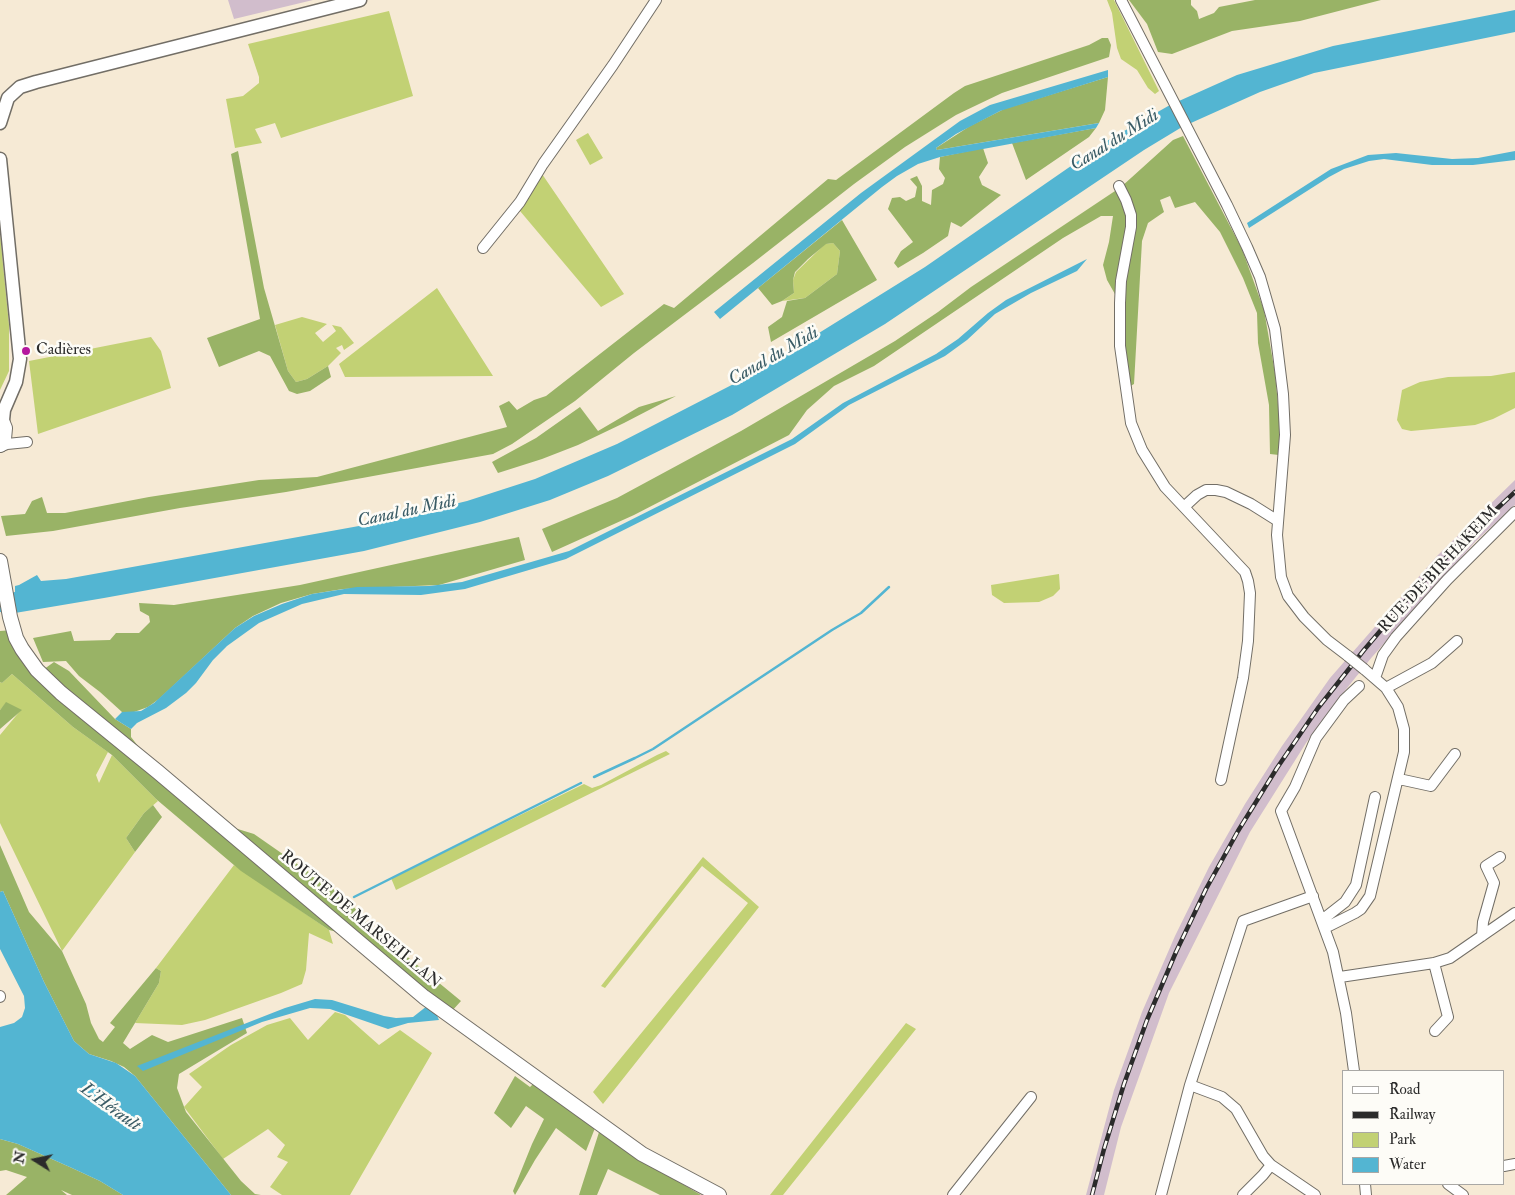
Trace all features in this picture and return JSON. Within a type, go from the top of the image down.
[{"type":"main road","points":[[0,446],[4,439],[3,422]]},
{"type":"main road","name":"ROUTE DE MARSEILLAN","points":[[0,561],[13,630],[22,649],[37,670],[61,694],[158,772],[424,997],[642,1154],[719,1195]]},
{"type":"street","points":[[0,123],[2,109],[8,98],[20,87],[360,0]]},
{"type":"street","points":[[483,248],[520,202],[543,164],[656,0]]},
{"type":"street","points":[[1121,0],[1247,247],[1263,285],[1276,329],[1282,372],[1285,435],[1277,549],[1281,578],[1288,596],[1304,617],[1327,640],[1386,688],[1398,707],[1404,729],[1404,752],[1370,896],[1361,909],[1355,913],[1324,924]]},
{"type":"street","points":[[0,159],[20,359],[16,382],[4,410],[3,422],[13,437],[27,442],[0,446]]},
{"type":"street","points":[[1119,186],[1131,215],[1131,227],[1121,281],[1120,303],[1120,346],[1131,423],[1142,450],[1165,487],[1245,572],[1248,581],[1250,593],[1248,641],[1243,678],[1221,780]]},
{"type":"street","points":[[0,395],[12,379],[20,359]]},
{"type":"street","points":[[1184,507],[1206,490],[1216,490],[1226,492],[1251,504],[1278,521]]},
{"type":"street","name":"RUE DE BIR HAKEIM","points":[[1375,678],[1383,655],[1396,637],[1446,580],[1515,512]]},
{"type":"street","points":[[1386,688],[1432,663],[1457,641]]},
{"type":"street","points":[[1354,1070],[1340,977],[1324,924],[1281,812],[1295,787],[1320,731],[1344,700],[1359,686]]},
{"type":"street","points":[[1398,779],[1431,786],[1455,754]]},
{"type":"street","points":[[1324,924],[1345,902],[1356,884],[1375,797]]},
{"type":"street","points":[[1482,936],[1483,922],[1494,883],[1486,866],[1500,858]]},
{"type":"street","points":[[1161,1195],[1190,1085],[1243,921],[1313,896]]},
{"type":"street","points":[[1340,977],[1434,963],[1450,958],[1515,912]]},
{"type":"street","points":[[1434,963],[1448,1017],[1435,1031]]},
{"type":"street","points":[[1190,1085],[1222,1097],[1236,1109],[1263,1156],[1271,1165],[1315,1195]]},
{"type":"street","points":[[953,1195],[1031,1097]]},
{"type":"street","points":[[1242,1195],[1271,1165]]},
{"type":"street","points":[[1451,1185],[1463,1195]]},
{"type":"shaded area","points":[[228,0],[313,0],[234,19]]},
{"type":"shaded area","points":[[1515,480],[1515,505],[1476,541],[1372,657],[1306,743],[1250,832],[1169,993],[1121,1127],[1104,1195],[1086,1195],[1114,1090],[1142,1012],[1175,936],[1209,867],[1245,804],[1282,746],[1330,678],[1437,556]]},
{"type":"green space","points":[[1107,0],[1114,0],[1159,91],[1155,94],[1148,88],[1137,70],[1121,59],[1117,48],[1112,13]]},
{"type":"green space","points":[[1129,0],[1191,0],[1191,5],[1197,11],[1199,19],[1214,13],[1219,7],[1255,0],[1381,0],[1300,21],[1232,31],[1172,54],[1158,52],[1147,24]]},
{"type":"green space","points":[[389,11],[413,96],[281,138],[275,123],[255,129],[262,143],[235,148],[226,99],[243,96],[259,83],[259,77],[248,44]]},
{"type":"green space","points":[[1102,38],[1108,38],[1111,45],[1109,57],[1002,93],[956,115],[905,147],[634,353],[575,401],[512,444],[493,454],[286,492],[180,508],[53,531],[6,536],[1,516],[25,514],[32,501],[42,497],[47,513],[65,513],[149,497],[259,480],[317,477],[507,427],[499,406],[509,401],[517,410],[534,400],[546,396],[664,304],[674,308],[828,179],[836,180],[954,93],[965,86],[1089,45]]},
{"type":"green space","points":[[1108,77],[1105,110],[1099,123],[937,150],[936,148],[970,126],[1004,109]]},
{"type":"green space","points":[[1096,128],[1089,137],[1026,180],[1012,143]]},
{"type":"green space","points":[[588,133],[603,158],[590,165],[576,140]]},
{"type":"green space","points":[[1183,136],[1242,249],[1264,310],[1275,373],[1279,415],[1279,455],[1270,454],[1269,405],[1258,343],[1257,313],[1243,278],[1220,232],[1195,202],[1175,208],[1170,196],[1160,200],[1164,212],[1148,223],[1142,241],[1134,384],[1127,388],[1120,303],[1107,280],[1103,265],[1113,216],[1101,216],[1063,238],[874,366],[834,386],[807,410],[789,435],[634,515],[552,552],[542,529],[617,498],[741,431],[895,341],[971,287],[1121,187],[1173,140]]},
{"type":"green space","points":[[983,148],[988,163],[979,177],[982,185],[1001,195],[961,227],[951,222],[948,236],[898,268],[894,263],[901,251],[913,242],[888,209],[892,198],[900,197],[906,201],[915,197],[917,187],[910,179],[917,176],[922,186],[922,201],[931,205],[932,190],[943,184],[945,178],[939,169],[940,157]]},
{"type":"green space","points":[[238,151],[264,288],[288,371],[296,382],[307,379],[328,366],[331,377],[310,391],[297,394],[289,391],[270,356],[259,351],[219,367],[207,338],[260,319],[231,154]]},
{"type":"green space","points":[[542,174],[624,294],[601,307],[520,211]]},
{"type":"green space","points":[[842,220],[877,280],[771,342],[768,327],[782,317],[787,301],[805,298],[837,274],[840,251],[833,243],[826,244],[808,259],[795,272],[793,280],[794,293],[782,301],[772,305],[758,288]]},
{"type":"green space","points":[[0,234],[9,325],[9,371],[0,390]]},
{"type":"green space","points":[[833,243],[840,251],[837,274],[805,298],[782,301],[794,293],[793,280],[796,272],[825,244]]},
{"type":"green space","points":[[437,288],[493,376],[345,377],[339,364]]},
{"type":"green space","points":[[302,317],[327,324],[315,333],[323,342],[336,331],[332,325],[341,327],[354,343],[344,350],[342,345],[336,348],[341,353],[328,366],[307,379],[296,382],[288,371],[275,325]]},
{"type":"green space","points":[[151,337],[161,351],[171,388],[38,434],[29,361]]},
{"type":"green space","points":[[1515,372],[1515,408],[1493,419],[1475,425],[1411,431],[1402,429],[1397,420],[1402,390],[1420,382],[1448,377],[1491,376]]},
{"type":"green space","points":[[676,396],[578,445],[542,459],[498,473],[492,462],[536,438],[580,407],[598,431],[639,407]]},
{"type":"green space","points":[[519,537],[525,560],[439,585],[343,589],[312,594],[281,603],[253,616],[235,628],[159,699],[148,707],[134,712],[122,712],[79,676],[66,661],[43,662],[33,638],[71,631],[74,641],[110,640],[116,633],[139,633],[150,622],[149,616],[140,611],[139,603],[174,605],[300,585]]},
{"type":"green space","points":[[1059,574],[1060,589],[1053,596],[1039,602],[1004,603],[992,595],[991,585]]},
{"type":"green space","points":[[13,630],[40,672],[54,662],[69,671],[115,719],[131,729],[131,737],[158,772],[215,822],[254,834],[346,898],[370,926],[461,1001],[451,1012],[342,933],[329,930],[241,871],[156,799],[112,755],[73,727],[12,674],[2,683],[0,682],[0,631]]},
{"type":"green space","points":[[12,674],[73,727],[108,752],[96,775],[99,783],[112,755],[158,801],[144,813],[126,838],[135,852],[62,951],[0,823],[0,735],[20,711],[6,703],[0,710],[0,682],[2,683]]},
{"type":"green space","points":[[6,702],[22,710],[0,729],[0,710]]},
{"type":"green space","points":[[666,751],[670,754],[396,890],[391,878],[584,784],[592,788],[601,785]]},
{"type":"green space","points":[[153,805],[162,817],[135,852],[126,838],[144,813]]},
{"type":"green space","points":[[0,845],[29,912],[62,951],[86,1004],[91,1023],[99,1039],[103,1042],[115,1027],[110,1023],[156,968],[161,971],[159,983],[123,1043],[130,1049],[152,1035],[168,1042],[242,1018],[247,1033],[179,1074],[177,1088],[186,1112],[241,1181],[255,1194],[261,1195],[231,1195],[135,1076],[124,1067],[89,1054],[74,1041],[44,982],[3,891],[0,892]]},
{"type":"green space","points":[[703,857],[759,907],[603,1104],[593,1092],[748,903],[702,866],[605,988],[601,986]]},
{"type":"green space","points":[[234,865],[329,930],[333,944],[309,933],[306,970],[302,984],[281,993],[205,1020],[182,1025],[135,1023],[159,983],[161,971],[156,968]]},
{"type":"green space","points":[[335,1012],[345,1015],[379,1045],[400,1030],[432,1053],[350,1195],[282,1195],[270,1187],[288,1162],[277,1157],[285,1145],[268,1129],[223,1159],[184,1107],[202,1087],[189,1074],[231,1045],[267,1025],[290,1018],[308,1040]]},
{"type":"green space","points":[[906,1023],[916,1029],[783,1195],[770,1195]]},
{"type":"green space","points":[[515,1076],[530,1087],[535,1082],[595,1128],[586,1151],[556,1128],[515,1195],[513,1191],[544,1119],[526,1106],[511,1128],[494,1113]]},
{"type":"green space","points":[[600,1129],[652,1166],[701,1195],[660,1195],[608,1169],[597,1195],[579,1195]]},
{"type":"green space","points":[[0,1139],[18,1144],[72,1168],[100,1181],[123,1195],[72,1195],[61,1190],[67,1195],[6,1195],[27,1177],[6,1170],[0,1171]]},
{"type":"water","name":"Canal du Midi","points":[[1515,10],[1515,32],[1314,73],[1260,92],[1182,127],[1144,150],[885,324],[732,415],[608,476],[550,500],[480,522],[364,551],[15,613],[0,612],[0,595],[15,592],[15,586],[37,575],[41,581],[66,579],[381,522],[467,501],[535,479],[617,444],[753,374],[925,267],[1110,139],[1170,105],[1237,75],[1333,46]]},
{"type":"water","points":[[1108,70],[1108,77],[1000,111],[956,134],[936,148],[937,150],[1099,123],[1096,128],[940,157],[918,164],[882,187],[720,319],[714,312],[861,193],[960,121],[990,105]]},
{"type":"water","points":[[1515,151],[1515,160],[1473,165],[1432,165],[1384,159],[1369,161],[1344,169],[1329,177],[1249,228],[1247,223],[1331,169],[1368,155],[1396,153],[1452,159],[1478,158]]},
{"type":"water","points":[[1087,259],[1077,271],[1031,293],[995,314],[967,340],[945,356],[849,405],[795,444],[566,559],[465,589],[421,595],[344,594],[302,604],[259,623],[227,646],[213,660],[196,683],[166,708],[137,723],[131,729],[115,719],[122,712],[141,711],[154,703],[235,628],[254,616],[282,604],[312,594],[357,587],[429,586],[462,582],[569,551],[792,439],[843,403],[936,354],[958,339],[1006,300]]},
{"type":"water","name":"L'Hérault","points":[[3,891],[44,982],[74,1041],[89,1054],[116,1063],[135,1076],[231,1195],[123,1195],[100,1181],[72,1168],[18,1144],[0,1139],[0,1027],[14,1023],[22,1017],[25,1008],[24,996],[0,949],[0,892]]},
{"type":"water","points":[[315,999],[332,1000],[396,1018],[413,1017],[427,1006],[436,1013],[439,1020],[408,1023],[388,1029],[330,1009],[310,1008],[262,1022],[143,1071],[137,1066],[285,1008]]},
{"type":"waterway","points":[[594,777],[653,749],[832,630],[861,613],[889,587]]},
{"type":"waterway","points":[[354,897],[581,783]]},
{"type":"railway","points":[[1092,1195],[1124,1084],[1147,1020],[1206,889],[1238,831],[1277,768],[1318,708],[1364,650],[1409,597],[1456,547],[1515,492]]},
{"type":"place","name":"Cadières","points":[[26,351]]}]
